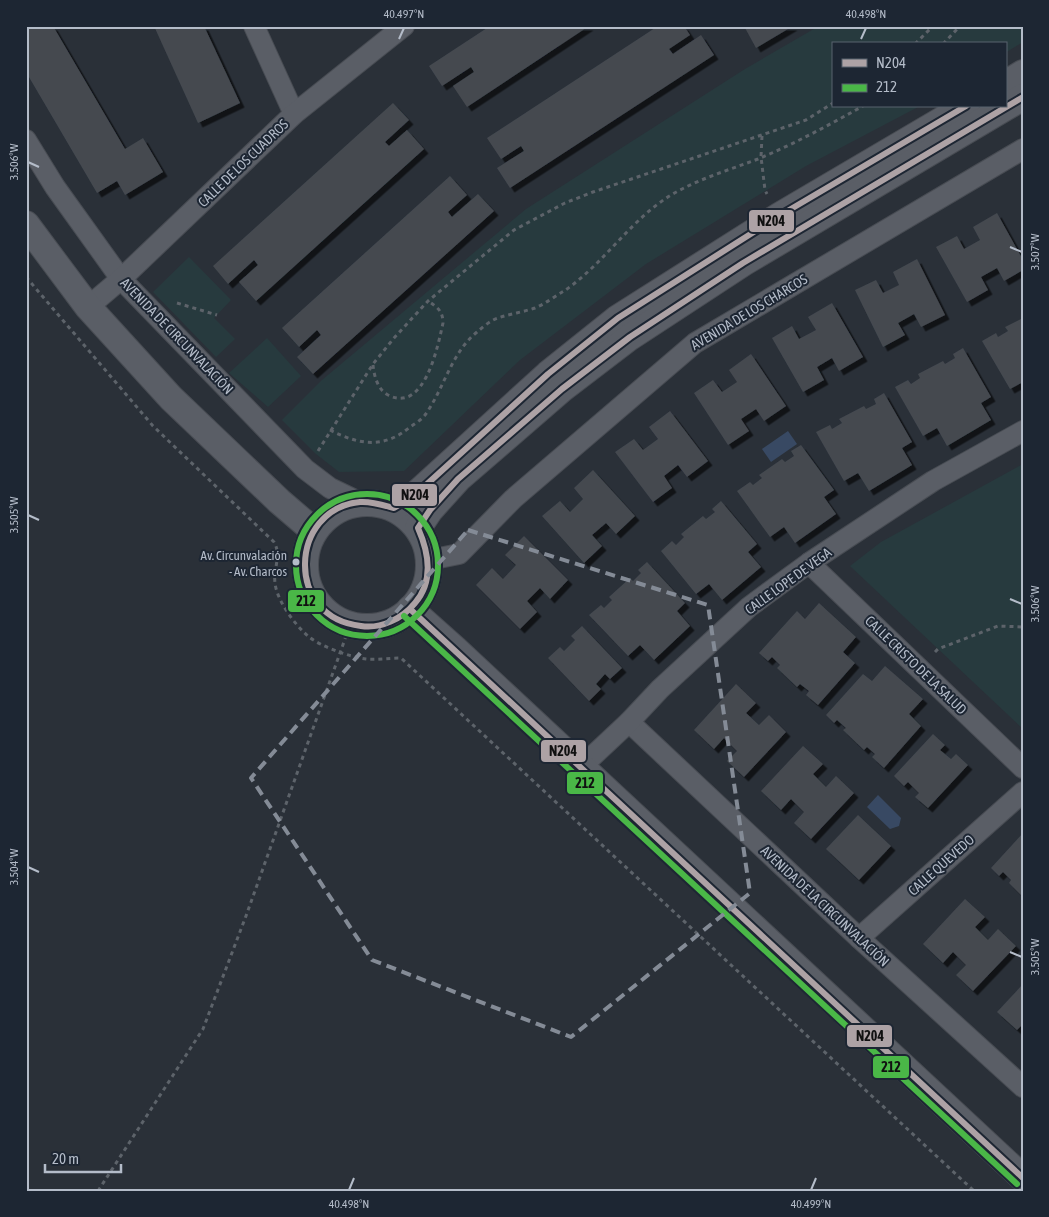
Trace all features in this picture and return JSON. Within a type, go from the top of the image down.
[{"type":"street","points":[[254,26],[294,114]]},
{"type":"street","name":"CALLE DE LOS CUADROS","points":[[88,307],[121,279],[294,114],[404,26]]},
{"type":"street","points":[[1006,83],[1023,73]]},
{"type":"street","points":[[1006,107],[1023,97]]},
{"type":"street","points":[[394,508],[415,495],[548,374],[618,318],[779,216],[963,108]]},
{"type":"street","points":[[418,528],[430,510],[458,479],[562,389],[630,338],[743,263],[1004,108]]},
{"type":"street","name":"AVENIDA DE CIRCUNVALACIÓN","points":[[26,140],[55,187],[121,279],[305,469],[330,488],[359,502]]},
{"type":"street","name":"AVENIDA DE LOS CHARCOS","points":[[429,560],[459,554],[513,499],[695,343],[1023,149]]},
{"type":"street","points":[[26,224],[88,307],[171,398],[279,501],[314,531]]},
{"type":"street","name":"CALLE LOPE DE VEGA","points":[[582,767],[660,689],[749,607],[809,563],[934,481],[1023,431]]},
{"type":"street","points":[[359,502],[377,503],[394,508],[418,528],[426,544],[429,560],[428,573],[425,586],[410,610],[393,621],[374,627],[350,625],[330,615],[314,599],[306,581],[304,563],[308,543],[314,531],[326,517],[341,507],[359,502]]},
{"type":"street","name":"CALLE CRISTO DE LA SALUD","points":[[809,563],[1023,768]]},
{"type":"street","points":[[410,610],[456,650],[1023,1178]]},
{"type":"street","name":"AVENIDA DE LA CIRCUNVALACIÓN","points":[[629,722],[859,938],[1023,1087]]},
{"type":"street","name":"CALLE QUEVEDO","points":[[859,938],[1023,792]]},
{"type":"path","points":[[917,42],[933,26]]},
{"type":"path","points":[[945,42],[960,26]]},
{"type":"path","points":[[305,469],[373,364],[394,338],[428,301],[514,230],[564,203],[806,120],[832,104]]},
{"type":"path","points":[[330,430],[347,439],[364,442],[387,441],[399,436],[424,416],[463,346],[476,333],[497,318],[537,307],[565,290],[593,267],[632,227],[670,196],[696,183],[761,158],[828,126],[860,108]]},
{"type":"path","points":[[762,136],[761,158],[764,190],[779,216]]},
{"type":"path","points":[[26,277],[153,426],[274,542],[278,549],[275,582],[280,600],[289,615],[310,638],[340,653],[367,659],[401,658],[974,1191]]},
{"type":"path","points":[[373,364],[374,373],[380,388],[391,396],[405,398],[412,395],[425,380],[432,365],[444,323],[441,310],[428,301]]},
{"type":"path","points":[[175,303],[217,315]]},
{"type":"path","points":[[98,1191],[202,1029],[246,916],[350,625]]},
{"type":"path","points":[[918,667],[938,649],[998,626],[1023,626]]},
{"type":"highlighted area","points":[[468,530],[708,605],[750,893],[571,1037],[372,960],[251,778]]},
{"type":"green space","points":[[819,26],[1023,26],[1023,42],[1006,52],[1006,42],[832,42],[832,108],[916,108],[806,166],[646,264],[520,360],[404,471],[339,472],[316,454],[282,420],[322,380],[526,209],[745,69]]},
{"type":"green space","points":[[189,257],[231,300],[214,318],[235,339],[216,357],[153,292]]},
{"type":"green space","points":[[267,338],[301,376],[268,407],[229,373]]},
{"type":"green space","points":[[1023,464],[1023,729],[850,566],[881,542]]},
{"type":"water","points":[[788,431],[797,444],[771,462],[762,449]]},
{"type":"water","points":[[878,795],[901,818],[899,826],[890,829],[867,807]]},
{"type":"building","points":[[26,26],[53,26],[125,149],[143,138],[163,172],[125,195],[117,181],[97,193],[26,72]]},
{"type":"building","points":[[154,26],[204,26],[240,103],[198,123]]},
{"type":"building","points":[[490,26],[589,26],[467,107],[453,86],[474,72],[471,67],[442,86],[429,66]]},
{"type":"building","points":[[658,26],[684,26],[690,35],[669,49],[673,54],[701,35],[714,55],[510,188],[497,168],[524,151],[521,146],[501,159],[487,138]]},
{"type":"building","points":[[744,26],[793,26],[756,48]]},
{"type":"building","points":[[393,103],[409,120],[385,142],[389,146],[407,130],[424,149],[256,301],[239,282],[258,265],[254,260],[228,284],[213,266]]},
{"type":"building","points":[[450,176],[467,195],[448,212],[452,217],[478,194],[494,211],[313,374],[297,357],[321,335],[317,330],[299,347],[282,328]]},
{"type":"building","points":[[997,213],[1023,260],[1023,270],[1004,281],[997,268],[981,277],[988,290],[967,302],[936,247],[957,236],[964,249],[980,240],[973,227]]},
{"type":"building","points":[[917,259],[945,315],[921,327],[914,314],[898,323],[905,335],[883,347],[855,290],[876,280],[883,293],[899,285],[893,272]]},
{"type":"building","points":[[832,303],[863,357],[839,371],[832,358],[817,367],[824,380],[803,392],[772,338],[792,326],[799,339],[816,330],[808,317]]},
{"type":"building","points":[[1023,318],[1023,382],[1010,389],[982,341],[996,333],[998,337],[1008,331],[1005,327]]},
{"type":"building","points":[[963,348],[991,397],[981,403],[991,420],[947,446],[937,428],[923,436],[895,387],[908,380],[911,384],[920,378],[918,374],[943,361],[945,364],[955,358],[953,354]]},
{"type":"building","points":[[751,354],[786,406],[764,421],[756,409],[741,419],[749,431],[728,445],[694,393],[713,380],[722,392],[737,382],[729,370]]},
{"type":"building","points":[[884,393],[912,442],[902,448],[912,465],[869,491],[858,473],[844,481],[816,432],[830,425],[832,429],[842,423],[839,419],[864,406],[866,409],[876,404],[874,399]]},
{"type":"building","points":[[670,411],[708,461],[687,477],[678,465],[664,476],[672,488],[653,502],[615,452],[634,439],[643,450],[658,439],[649,427]]},
{"type":"building","points":[[801,445],[834,490],[824,497],[836,514],[795,543],[784,527],[770,537],[737,491],[750,482],[753,485],[762,478],[759,475],[782,459],[785,462],[794,456],[791,451]]},
{"type":"building","points":[[593,470],[635,516],[616,534],[606,523],[592,535],[602,546],[584,563],[542,516],[560,501],[570,512],[583,499],[574,488]]},
{"type":"building","points":[[721,501],[757,544],[748,552],[761,567],[722,600],[709,584],[696,594],[661,551],[672,541],[676,545],[684,537],[681,534],[703,516],[706,519],[715,512],[712,509]]},
{"type":"building","points":[[524,536],[568,580],[550,599],[540,588],[527,601],[537,612],[520,629],[476,585],[492,568],[503,579],[516,565],[505,555]]},
{"type":"building","points":[[647,562],[685,603],[677,611],[690,626],[654,660],[640,645],[628,656],[589,615],[601,605],[604,608],[612,600],[609,597],[630,578],[633,581],[641,573],[638,570]]},
{"type":"building","points":[[819,603],[856,637],[843,652],[855,663],[818,705],[806,695],[809,691],[800,684],[797,687],[777,668],[780,665],[772,657],[768,661],[759,653],[797,611],[805,619]]},
{"type":"building","points":[[582,626],[622,668],[610,679],[605,674],[596,684],[601,689],[589,701],[548,658],[560,647],[564,651],[575,640],[571,636]]},
{"type":"building","points":[[885,666],[923,699],[909,714],[921,726],[884,768],[872,757],[875,754],[867,747],[864,750],[843,730],[846,728],[837,720],[834,723],[826,715],[863,674],[872,681]]},
{"type":"building","points":[[736,684],[756,703],[746,713],[759,725],[769,715],[786,732],[744,777],[727,761],[737,751],[724,738],[714,749],[694,730]]},
{"type":"building","points":[[933,734],[945,745],[940,750],[951,759],[956,754],[968,765],[928,808],[915,797],[919,793],[908,782],[904,786],[894,776]]},
{"type":"building","points":[[803,746],[823,764],[813,774],[826,787],[836,776],[854,793],[811,839],[794,823],[804,812],[791,799],[781,810],[761,791]]},
{"type":"building","points":[[858,815],[891,846],[859,880],[826,849]]},
{"type":"building","points":[[1023,833],[1023,897],[1009,883],[1011,880],[1003,872],[999,876],[991,868]]},
{"type":"building","points":[[965,899],[985,917],[975,927],[988,940],[998,929],[1016,946],[973,991],[956,975],[966,965],[953,952],[943,963],[923,944]]},
{"type":"building","points":[[1023,984],[1023,1024],[1017,1030],[997,1012]]},
{"type":"transit line","name":"N204","points":[[1006,107],[1023,97]]},
{"type":"transit line","name":"N204","points":[[963,108],[779,216],[618,318],[548,374],[415,495],[394,508],[360,502],[336,509],[319,523],[309,542],[305,564],[308,585],[318,604],[336,619],[369,627],[391,622],[404,614],[415,603],[425,586],[428,567],[427,557],[418,528],[430,510],[458,479],[562,389],[630,337],[743,263],[1004,108]]},
{"type":"transit line","name":"212","points":[[367,494],[381,495],[394,499],[417,515],[433,538],[437,551],[438,565],[437,579],[433,592],[417,615],[394,631],[381,635],[367,636],[353,635],[340,631],[317,615],[301,592],[297,579],[296,565],[297,551],[301,538],[317,515],[340,499],[353,495],[367,494]]},
{"type":"transit line","name":"N204","points":[[410,609],[1023,1178]]},
{"type":"transit line","name":"212","points":[[404,616],[1017,1184]]},
{"type":"place","name":"Av. Circunvalación - Av. Charcos","points":[[296,562]]}]
